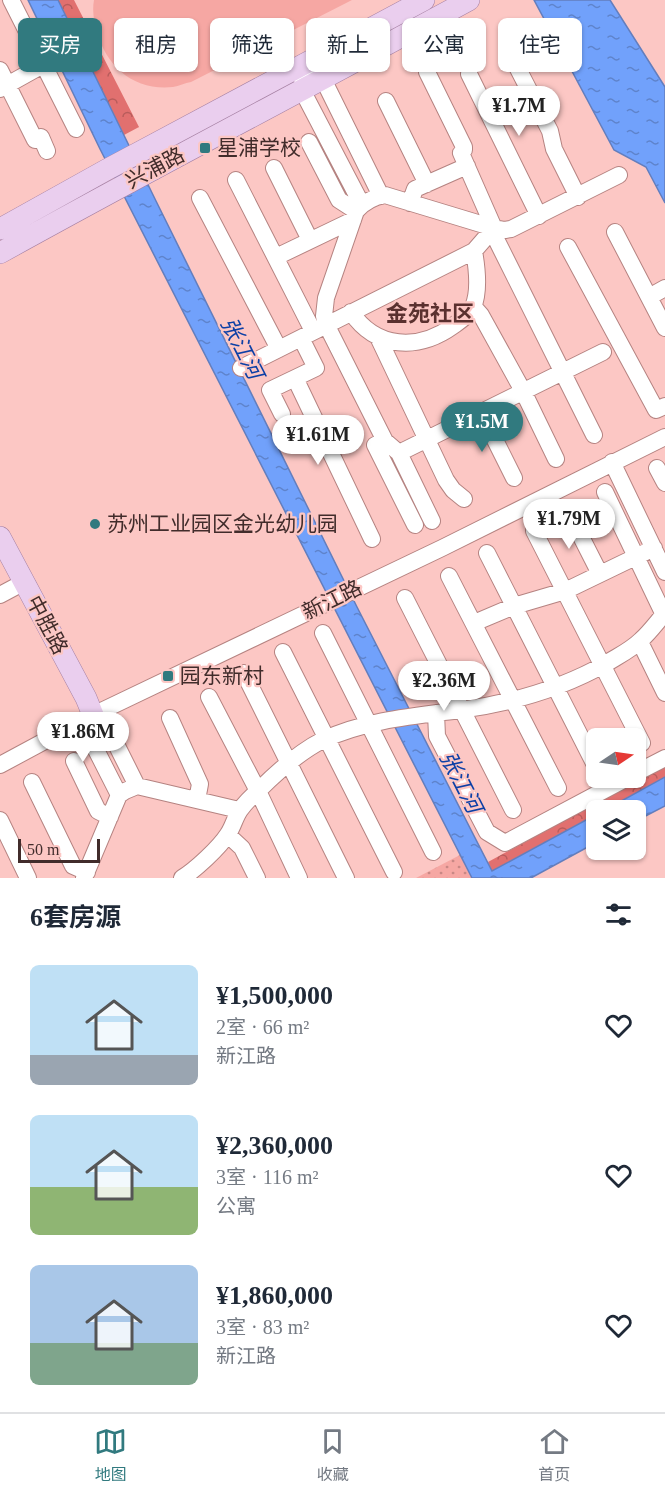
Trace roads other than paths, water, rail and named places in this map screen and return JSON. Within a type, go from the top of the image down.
[{"type":"main road","name":"兴浦路","points":[[0,253],[111,180],[303,66],[424,0]]},
{"type":"main road","name":"兴浦路","points":[[142,163],[302,90],[468,0]]},
{"type":"main road","name":"兴浦路","points":[[0,229],[111,180]]},
{"type":"main road","name":"中胜路","points":[[0,537],[80,687],[89,717]]},
{"type":"main road","name":"中胜路","points":[[0,559],[8,591],[89,717]]},
{"type":"street","points":[[11,0],[20,18]]},
{"type":"street","points":[[303,66],[323,79],[381,196]]},
{"type":"street","points":[[282,414],[270,390],[315,368],[313,331],[324,316],[326,298],[357,212],[302,90],[303,66]]},
{"type":"street","points":[[25,72],[2,81],[35,140],[41,137],[47,151]]},
{"type":"street","points":[[47,72],[76,129]]},
{"type":"street","points":[[427,72],[464,147],[461,153],[494,228],[496,239],[594,435]]},
{"type":"street","points":[[520,72],[550,131],[554,148],[578,197]]},
{"type":"street","points":[[469,74],[538,216]]},
{"type":"street","points":[[386,101],[427,184]]},
{"type":"street","points":[[309,141],[339,200],[357,212]]},
{"type":"street","points":[[410,203],[416,189],[467,166]]},
{"type":"street","points":[[274,168],[310,240]]},
{"type":"street","points":[[276,257],[310,240],[385,195],[505,230],[578,197],[619,175]]},
{"type":"street","points":[[236,180],[313,331],[385,441],[399,453],[432,521]]},
{"type":"street","points":[[200,198],[279,349]]},
{"type":"street","points":[[241,368],[474,251],[494,228]]},
{"type":"street","points":[[615,232],[665,328]]},
{"type":"street","points":[[568,247],[656,410],[665,405]]},
{"type":"street","points":[[351,312],[358,322],[378,337],[394,342],[411,343],[429,339],[450,328],[467,315],[473,306],[477,279],[474,251]]},
{"type":"street","points":[[649,297],[665,288]]},
{"type":"street","points":[[473,306],[481,315],[523,392],[556,459]]},
{"type":"street","points":[[378,337],[446,480],[464,499]]},
{"type":"street","points":[[399,453],[603,352]]},
{"type":"street","points":[[295,378],[372,538]]},
{"type":"street","points":[[481,412],[514,478]]},
{"type":"street","name":"新江路","points":[[0,765],[89,717],[442,548],[665,437]]},
{"type":"street","points":[[385,441],[375,445],[415,525]]},
{"type":"street","points":[[612,462],[658,549],[665,572]]},
{"type":"street","points":[[187,876],[228,834],[239,810],[258,791],[289,762],[327,738],[369,724],[513,701],[556,688],[583,676],[640,642],[664,614],[605,492]]},
{"type":"street","points":[[568,510],[600,574]]},
{"type":"street","points":[[534,531],[634,728]]},
{"type":"street","points":[[474,623],[514,606],[565,591],[637,556],[658,549]]},
{"type":"street","points":[[487,553],[586,747]]},
{"type":"street","points":[[449,576],[558,788]]},
{"type":"street","points":[[405,598],[513,810]]},
{"type":"street","points":[[323,633],[434,852]]},
{"type":"street","points":[[640,642],[665,693]]},
{"type":"street","points":[[283,652],[394,872]]},
{"type":"street","points":[[244,673],[346,878]]},
{"type":"street","points":[[209,697],[258,791],[298,878]]},
{"type":"street","points":[[436,713],[437,736],[487,832],[506,843],[608,788]]},
{"type":"street","points":[[119,795],[89,736],[89,717],[107,726],[137,786]]},
{"type":"street","points":[[170,718],[200,784],[197,800]]},
{"type":"street","points":[[646,768],[665,758]]},
{"type":"street","points":[[74,761],[98,811],[110,817]]},
{"type":"street","points":[[32,782],[73,866],[86,875],[119,795],[125,791],[137,786],[239,810]]},
{"type":"street","points":[[0,820],[28,878]]},
{"type":"street","points":[[228,834],[242,848],[257,878]]},
{"type":"water","points":[[28,0],[58,0],[67,18],[37,18]]},
{"type":"water","points":[[534,0],[610,0],[665,87],[665,203],[646,167],[614,150],[572,72],[582,72],[582,18],[544,18]]},
{"type":"water","points":[[63,72],[93,72],[357,607],[492,871],[586,820],[586,848],[531,878],[472,878]]},
{"type":"water","points":[[665,777],[665,806],[646,816],[646,800],[623,800]]},
{"type":"place","name":"星浦学校","points":[[205,148]]},
{"type":"place","name":"苏州工业园区金光幼儿园","points":[[95,524]]},
{"type":"place","name":"园东新村","points":[[168,676]]},
{"type":"district","name":"金苑社区","points":[[430,313]]},
{"type":"water label","name":"张江河","points":[[242,348]]},
{"type":"water label","name":"张江河","points":[[461,782]]}]
